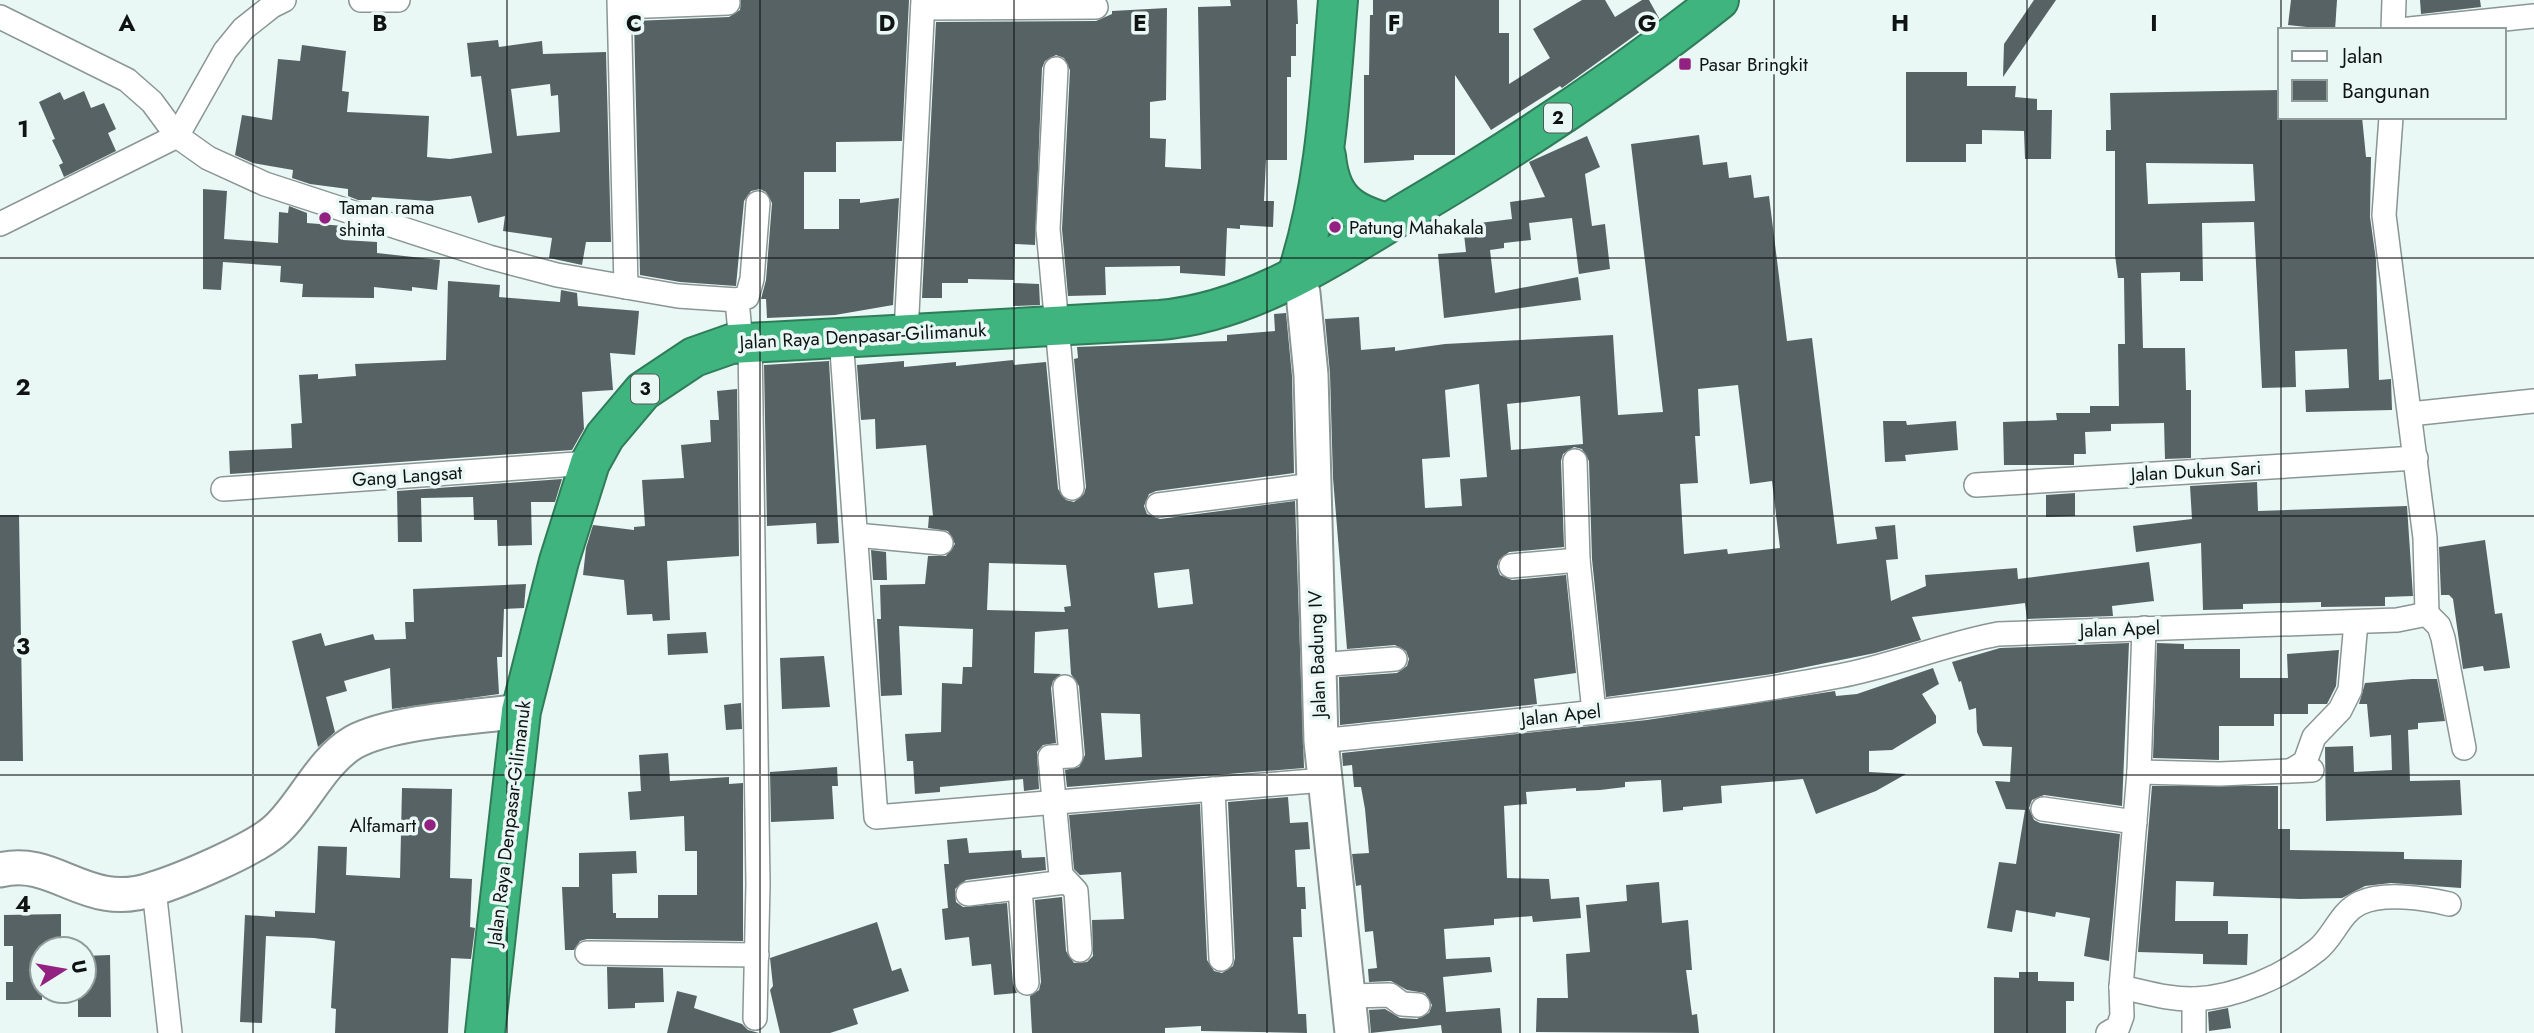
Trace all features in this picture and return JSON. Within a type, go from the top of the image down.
[{"type":"highway","points":[[1297,275],[1316,210],[1325,150],[1338,0]]},
{"type":"highway","name":"Jalan Raya Denpasar-Gilimanuk","points":[[485,1033],[521,711],[559,561],[590,463],[626,408],[660,377],[712,349],[746,342],[1192,316],[1232,306],[1297,275],[1512,150],[1613,81],[1719,0]]},
{"type":"highway","points":[[1325,150],[1328,177],[1341,201],[1362,217],[1388,223]]},
{"type":"street","points":[[0,223],[177,136],[225,51],[243,29],[284,0]]},
{"type":"street","points":[[362,0],[398,0]]},
{"type":"street","points":[[2393,28],[2394,0]]},
{"type":"street","points":[[626,287],[620,3],[728,4]]},
{"type":"street","points":[[906,333],[923,4],[1096,7]]},
{"type":"street","points":[[2419,28],[2534,16]]},
{"type":"street","points":[[0,17],[127,80],[152,102],[177,136],[208,158],[276,188],[489,257],[557,275],[626,287],[737,300],[747,297],[752,279],[758,203]]},
{"type":"street","points":[[1056,69],[1048,229],[1072,488]]},
{"type":"street","points":[[2391,119],[2384,215],[2425,538],[2427,614],[2439,626],[2443,638],[2464,748]]},
{"type":"street","name":"Jalan Badung IV","points":[[1297,275],[1303,293],[1307,333],[1321,741],[1352,1033]]},
{"type":"street","points":[[737,300],[746,342],[757,955],[755,1018]]},
{"type":"street","points":[[841,337],[876,817],[1054,800],[1324,780]]},
{"type":"street","points":[[2410,414],[2534,401]]},
{"type":"street","name":"Jalan Dukun Sari","points":[[1976,485],[2416,458]]},
{"type":"street","points":[[1575,461],[1577,560],[1594,712]]},
{"type":"street","name":"Gang Langsat","points":[[223,489],[590,463]]},
{"type":"street","points":[[1158,505],[1313,485]]},
{"type":"street","points":[[856,535],[941,543]]},
{"type":"street","points":[[1511,566],[1577,560]]},
{"type":"street","name":"Jalan Apel","points":[[1321,741],[1594,712],[1839,676],[1900,661],[1959,641],[1998,634],[2356,622],[2397,620],[2427,614]]},
{"type":"street","points":[[2139,772],[2220,774],[2302,770],[2314,737],[2340,710],[2350,690],[2356,622]]},
{"type":"street","points":[[2108,1033],[2121,1023],[2139,772],[2144,628]]},
{"type":"street","points":[[1318,665],[1395,659]]},
{"type":"street","points":[[1065,687],[1070,756],[1050,757],[1059,866],[1065,882],[1076,891],[1080,950]]},
{"type":"street","points":[[0,870],[31,868],[106,896],[131,895],[154,889],[251,846],[275,832],[338,755],[364,738],[396,730],[521,711]]},
{"type":"street","points":[[1213,789],[1221,958]]},
{"type":"street","points":[[2043,809],[2135,822]]},
{"type":"street","points":[[968,894],[1065,882]]},
{"type":"street","points":[[1020,888],[1027,983]]},
{"type":"street","points":[[154,889],[170,1033]]},
{"type":"street","points":[[2123,976],[2194,999],[2225,995],[2263,982],[2319,949],[2343,917],[2360,903],[2418,896],[2449,904]]},
{"type":"street","points":[[587,953],[757,955]]},
{"type":"street","points":[[1349,996],[1390,995],[1402,1004],[1418,1005]]},
{"type":"street","points":[[2194,999],[2194,1033]]},
{"type":"building","points":[[741,0],[909,0],[902,141],[836,142],[836,172],[804,172],[804,229],[839,229],[839,199],[860,199],[860,203],[899,198],[893,305],[835,315],[767,318],[766,299],[761,299],[766,280],[772,203],[766,192],[760,189],[751,191],[744,201],[736,286],[680,282],[640,275],[634,21],[729,17],[740,10]]},
{"type":"building","points":[[1230,0],[1297,0],[1298,24],[1296,56],[1291,56],[1291,77],[1287,77],[1287,160],[1266,160],[1264,201],[1274,201],[1273,227],[1240,225],[1240,229],[1227,228],[1225,276],[1180,273],[1180,266],[1105,267],[1106,295],[1068,296],[1062,229],[1070,70],[1064,58],[1056,55],[1045,61],[1042,68],[1035,245],[1015,244],[1014,280],[968,279],[968,283],[942,283],[942,298],[922,298],[936,22],[1096,21],[1112,14],[1112,11],[1167,8],[1166,100],[1150,102],[1150,138],[1166,139],[1165,167],[1201,169],[1198,7],[1231,6]]},
{"type":"building","points":[[1373,0],[1499,0],[1499,33],[1509,33],[1509,84],[1550,58],[1533,29],[1582,0],[1605,0],[1615,17],[1642,0],[1649,0],[1659,18],[1562,88],[1560,86],[1491,130],[1455,75],[1455,155],[1414,155],[1414,160],[1364,163],[1364,75],[1369,75],[1370,15],[1373,15]]},
{"type":"building","points":[[2034,0],[2056,0],[2003,77],[2004,44]]},
{"type":"building","points":[[2291,0],[2337,0],[2335,28],[2288,25]]},
{"type":"building","points":[[2420,0],[2480,0],[2481,7],[2421,14]]},
{"type":"building","points":[[498,40],[499,47],[542,41],[543,54],[606,52],[611,242],[586,242],[582,265],[549,258],[552,238],[503,231],[505,216],[478,223],[471,196],[429,201],[372,197],[371,200],[358,200],[348,196],[348,189],[310,184],[292,178],[293,170],[253,163],[235,155],[242,115],[272,120],[278,59],[300,61],[302,45],[346,51],[342,91],[349,92],[347,112],[429,116],[427,157],[450,159],[492,153],[481,76],[471,77],[467,43]],"holes":[[[550,84],[551,96],[558,95],[560,132],[517,136],[511,89]]]},
{"type":"building","points":[[1906,72],[1967,72],[1967,86],[2016,86],[2015,97],[2037,99],[2037,110],[2052,110],[2051,159],[2025,159],[2024,131],[1982,130],[1982,144],[1966,144],[1966,162],[1906,162]]},
{"type":"building","points":[[2278,90],[2278,119],[2362,119],[2366,157],[2371,157],[2370,217],[2376,260],[2379,380],[2391,379],[2392,410],[2306,412],[2305,390],[2349,388],[2347,349],[2295,351],[2296,387],[2262,388],[2254,222],[2202,223],[2203,281],[2180,281],[2180,272],[2141,273],[2143,348],[2185,348],[2186,390],[2191,390],[2191,458],[2165,459],[2164,423],[2111,424],[2111,431],[2085,432],[2086,454],[2074,454],[2074,465],[2004,465],[2003,422],[2057,420],[2056,413],[2090,413],[2090,406],[2119,406],[2118,344],[2125,344],[2124,278],[2118,278],[2115,255],[2115,151],[2106,151],[2106,130],[2111,130],[2110,93]],"holes":[[[2146,163],[2253,164],[2255,201],[2148,204]]]},
{"type":"building","points":[[84,91],[91,108],[104,103],[116,129],[108,133],[116,151],[64,177],[59,165],[63,163],[52,140],[55,139],[39,102],[60,92],[64,100]]},
{"type":"building","points":[[1699,135],[1703,165],[1727,162],[1729,178],[1751,175],[1754,198],[1769,196],[1787,341],[1812,338],[1837,544],[1877,539],[1875,527],[1895,525],[1898,559],[1886,560],[1891,601],[1926,586],[1925,575],[2017,568],[2018,579],[2149,562],[2154,601],[2112,606],[2113,616],[2027,619],[2025,603],[1912,617],[1921,640],[1875,653],[1772,674],[1606,697],[1592,559],[1589,461],[1582,449],[1574,447],[1563,454],[1561,461],[1564,547],[1509,552],[1499,560],[1497,567],[1500,575],[1512,580],[1566,575],[1576,673],[1534,679],[1537,704],[1340,725],[1339,677],[1397,673],[1407,666],[1409,659],[1406,651],[1395,645],[1347,649],[1333,478],[1330,374],[1325,319],[1359,317],[1361,350],[1395,347],[1395,351],[1445,344],[1613,335],[1618,415],[1663,412],[1631,144]],"holes":[[[1479,384],[1487,477],[1460,479],[1462,506],[1425,508],[1422,459],[1450,457],[1445,390]],[[1738,385],[1750,484],[1772,481],[1780,548],[1728,554],[1727,549],[1684,554],[1680,484],[1698,483],[1695,436],[1700,436],[1698,389]],[[1580,396],[1583,444],[1511,450],[1507,404]]]},
{"type":"building","points":[[1587,136],[1600,167],[1585,174],[1592,226],[1605,224],[1610,269],[1579,274],[1572,218],[1529,223],[1531,240],[1504,243],[1504,248],[1490,250],[1495,293],[1578,277],[1581,300],[1444,318],[1438,254],[1466,252],[1463,225],[1512,219],[1510,202],[1545,197],[1529,162]]},
{"type":"building","points":[[203,189],[227,191],[224,239],[278,243],[279,212],[288,213],[289,206],[307,213],[307,223],[344,226],[343,240],[377,242],[377,253],[440,260],[437,290],[412,287],[412,291],[374,287],[374,298],[302,297],[303,284],[280,282],[281,266],[223,262],[221,290],[203,289]]},
{"type":"building","points":[[448,281],[500,285],[499,297],[560,302],[561,290],[577,293],[578,306],[639,311],[635,355],[610,353],[613,390],[582,392],[584,429],[572,450],[230,474],[229,451],[292,448],[291,424],[302,423],[299,375],[318,374],[318,379],[356,376],[355,364],[446,360]]},
{"type":"building","points":[[1013,283],[1039,284],[1040,305],[1013,306]]},
{"type":"building","points":[[1286,313],[1292,376],[1294,473],[1156,491],[1149,494],[1144,506],[1147,514],[1160,519],[1295,501],[1304,768],[1067,787],[1065,770],[1079,767],[1085,755],[1079,686],[1071,674],[1068,629],[1035,632],[1034,673],[1061,674],[1053,681],[1051,688],[1056,743],[1043,745],[1037,752],[1039,789],[1024,791],[1023,779],[940,787],[940,792],[915,794],[913,761],[907,761],[905,734],[941,732],[942,683],[962,684],[963,667],[972,667],[973,629],[899,626],[902,695],[881,696],[877,619],[881,619],[880,585],[925,584],[928,556],[946,556],[955,544],[948,531],[928,528],[929,516],[933,516],[926,445],[876,449],[875,419],[861,420],[857,365],[904,361],[904,367],[956,362],[956,366],[1013,360],[1014,365],[1046,362],[1058,489],[1066,500],[1074,502],[1084,494],[1086,487],[1074,359],[1078,358],[1077,347],[1227,341],[1227,335],[1275,331],[1274,314]],"holes":[[[989,563],[1066,565],[1071,606],[1064,607],[1065,612],[987,610]],[[1189,569],[1193,604],[1158,608],[1154,573]],[[1101,713],[1140,714],[1142,757],[1105,760]]]},
{"type":"building","points":[[829,361],[839,543],[817,544],[816,523],[767,526],[764,365]]},
{"type":"building","points":[[737,389],[739,556],[667,561],[670,620],[653,621],[652,614],[627,615],[624,580],[583,575],[586,548],[593,525],[634,530],[634,527],[645,526],[642,480],[684,478],[681,445],[711,442],[710,420],[719,420],[717,391]]},
{"type":"building","points":[[1883,421],[1906,421],[1907,425],[1956,421],[1958,450],[1905,455],[1906,461],[1885,462]]},
{"type":"building","points":[[562,479],[555,502],[531,502],[532,545],[498,546],[497,520],[474,520],[473,497],[421,498],[422,542],[398,542],[397,491]]},
{"type":"building","points":[[2257,482],[2258,511],[2407,506],[2413,596],[2385,597],[2385,606],[2321,607],[2321,602],[2243,604],[2243,609],[2203,610],[2201,543],[2136,552],[2133,526],[2192,519],[2190,486]]},
{"type":"building","points":[[2075,493],[2075,516],[2046,517],[2046,495]]},
{"type":"building","points":[[0,515],[19,515],[23,761],[0,761]]},
{"type":"building","points":[[2485,540],[2495,614],[2502,613],[2510,668],[2484,671],[2483,666],[2463,669],[2453,599],[2449,595],[2441,595],[2439,547]]},
{"type":"building","points":[[871,550],[886,552],[887,580],[873,580]]},
{"type":"building","points":[[526,584],[524,608],[504,609],[502,657],[497,657],[499,694],[392,709],[390,668],[344,681],[347,691],[326,697],[335,732],[318,747],[292,641],[321,633],[325,646],[373,634],[375,640],[406,639],[405,622],[414,622],[413,589]]},
{"type":"building","points":[[706,632],[708,653],[668,655],[667,634]]},
{"type":"building","points":[[2129,643],[2122,806],[2044,795],[2032,800],[2029,808],[2034,820],[2040,823],[2120,834],[2109,961],[2084,956],[2090,918],[2056,912],[2055,917],[2016,910],[2012,932],[1987,928],[1999,862],[2016,864],[2025,810],[2006,809],[1995,781],[2010,782],[2012,747],[1983,746],[1977,732],[1976,708],[1969,710],[1961,681],[1959,682],[1952,662],[2000,648]]},
{"type":"building","points":[[2157,643],[2184,644],[2184,649],[2240,649],[2240,678],[2288,678],[2287,654],[2339,650],[2336,686],[2327,704],[2308,704],[2308,714],[2274,714],[2274,726],[2219,726],[2219,760],[2153,758]]},
{"type":"building","points":[[824,656],[830,707],[782,709],[780,658]]},
{"type":"building","points":[[1933,668],[1939,684],[1922,694],[1936,716],[1936,723],[1892,750],[1869,751],[1869,772],[1906,774],[1876,791],[1816,814],[1803,779],[1721,786],[1722,803],[1663,812],[1661,780],[1625,782],[1625,787],[1600,790],[1576,791],[1576,788],[1526,792],[1527,804],[1504,806],[1507,878],[1549,879],[1551,899],[1579,897],[1581,918],[1533,922],[1532,916],[1494,919],[1494,925],[1444,929],[1446,959],[1490,957],[1492,972],[1443,977],[1446,1012],[1500,1008],[1502,1033],[1442,1033],[1441,1025],[1371,1033],[1369,1010],[1385,1009],[1400,1018],[1417,1019],[1429,1013],[1432,1005],[1425,993],[1407,990],[1391,981],[1369,982],[1368,969],[1377,968],[1373,931],[1365,932],[1361,885],[1356,886],[1352,854],[1369,853],[1365,809],[1361,787],[1354,787],[1352,765],[1343,766],[1342,753],[1647,720],[1835,691],[1836,696],[1857,694]]},
{"type":"building","points":[[2437,679],[2445,721],[2418,723],[2418,729],[2408,730],[2410,781],[2460,780],[2462,815],[2326,821],[2325,747],[2353,746],[2354,772],[2392,770],[2391,735],[2370,737],[2367,704],[2359,704],[2365,683]]},
{"type":"building","points":[[741,703],[742,729],[726,730],[724,705]]},
{"type":"building","points":[[668,753],[670,781],[729,777],[729,784],[743,783],[743,941],[587,939],[580,941],[574,950],[565,950],[562,887],[579,887],[579,853],[636,851],[637,873],[612,874],[613,913],[616,913],[616,918],[658,918],[658,895],[697,895],[697,851],[685,851],[684,816],[630,820],[628,792],[641,791],[639,755]]},
{"type":"building","points":[[837,767],[838,786],[832,786],[834,819],[771,822],[770,772]]},
{"type":"building","points":[[2152,786],[2278,786],[2278,829],[2290,829],[2290,850],[2404,852],[2404,859],[2462,860],[2461,888],[2391,883],[2365,886],[2342,898],[2300,899],[2213,896],[2214,882],[2176,881],[2175,921],[2228,921],[2228,934],[2248,934],[2247,965],[2203,964],[2203,954],[2138,952]]},
{"type":"building","points":[[402,788],[452,789],[450,878],[472,879],[470,927],[475,928],[471,959],[451,958],[448,1033],[335,1033],[336,1009],[331,1008],[335,941],[314,938],[266,936],[262,1023],[240,1022],[245,915],[275,917],[275,911],[315,913],[318,846],[347,847],[346,875],[400,878]]},
{"type":"building","points":[[1288,797],[1290,823],[1308,822],[1310,849],[1295,850],[1297,887],[1305,887],[1306,909],[1301,909],[1302,937],[1293,937],[1298,1014],[1306,1014],[1307,1033],[1201,1031],[1201,1026],[1165,1028],[1165,1033],[1032,1033],[1030,996],[1039,990],[1041,982],[1035,900],[1062,897],[1066,951],[1074,963],[1087,962],[1093,956],[1092,920],[1124,919],[1121,872],[1080,875],[1074,869],[1069,815],[1200,804],[1207,960],[1214,971],[1222,973],[1233,966],[1235,958],[1228,802]]},
{"type":"building","points":[[967,838],[969,853],[1021,850],[1022,858],[1045,857],[1046,870],[966,880],[955,889],[956,902],[963,907],[1007,903],[1013,984],[1017,993],[994,995],[991,964],[972,966],[969,937],[945,940],[942,909],[948,908],[944,864],[949,864],[947,840]]},
{"type":"building","points":[[1659,882],[1662,923],[1688,920],[1692,970],[1686,970],[1692,1015],[1697,1014],[1699,1033],[1536,1032],[1537,998],[1568,998],[1566,954],[1590,952],[1586,905],[1627,901],[1626,885]]},
{"type":"building","points":[[61,914],[61,935],[28,935],[28,1000],[6,1000],[6,982],[13,982],[13,946],[4,946],[4,915]]},
{"type":"building","points":[[877,922],[892,971],[901,968],[909,991],[853,1009],[858,1024],[830,1033],[780,1033],[770,990],[773,986],[770,958]]},
{"type":"building","points":[[98,955],[110,955],[111,1017],[78,1017],[78,1005],[98,1005]]},
{"type":"building","points":[[607,967],[663,968],[664,1002],[635,1003],[635,1008],[608,1009]]},
{"type":"building","points":[[2019,972],[2038,972],[2038,981],[2074,982],[2074,1001],[2066,1001],[2066,1033],[1994,1033],[1994,977],[2019,978]]},
{"type":"building","points":[[677,991],[697,996],[694,1008],[742,1024],[748,1030],[759,1033],[667,1033]]},
{"type":"building","points":[[2228,1008],[2231,1028],[2209,1031],[2208,1012]]},
{"type":"place","name":"Pasar Bringkit","points":[[1685,64]]},
{"type":"place","name":"Taman rama shinta","points":[[325,218]]},
{"type":"place","name":"Patung Mahakala","points":[[1335,227]]},
{"type":"place","name":"Alfamart","points":[[430,825]]}]
